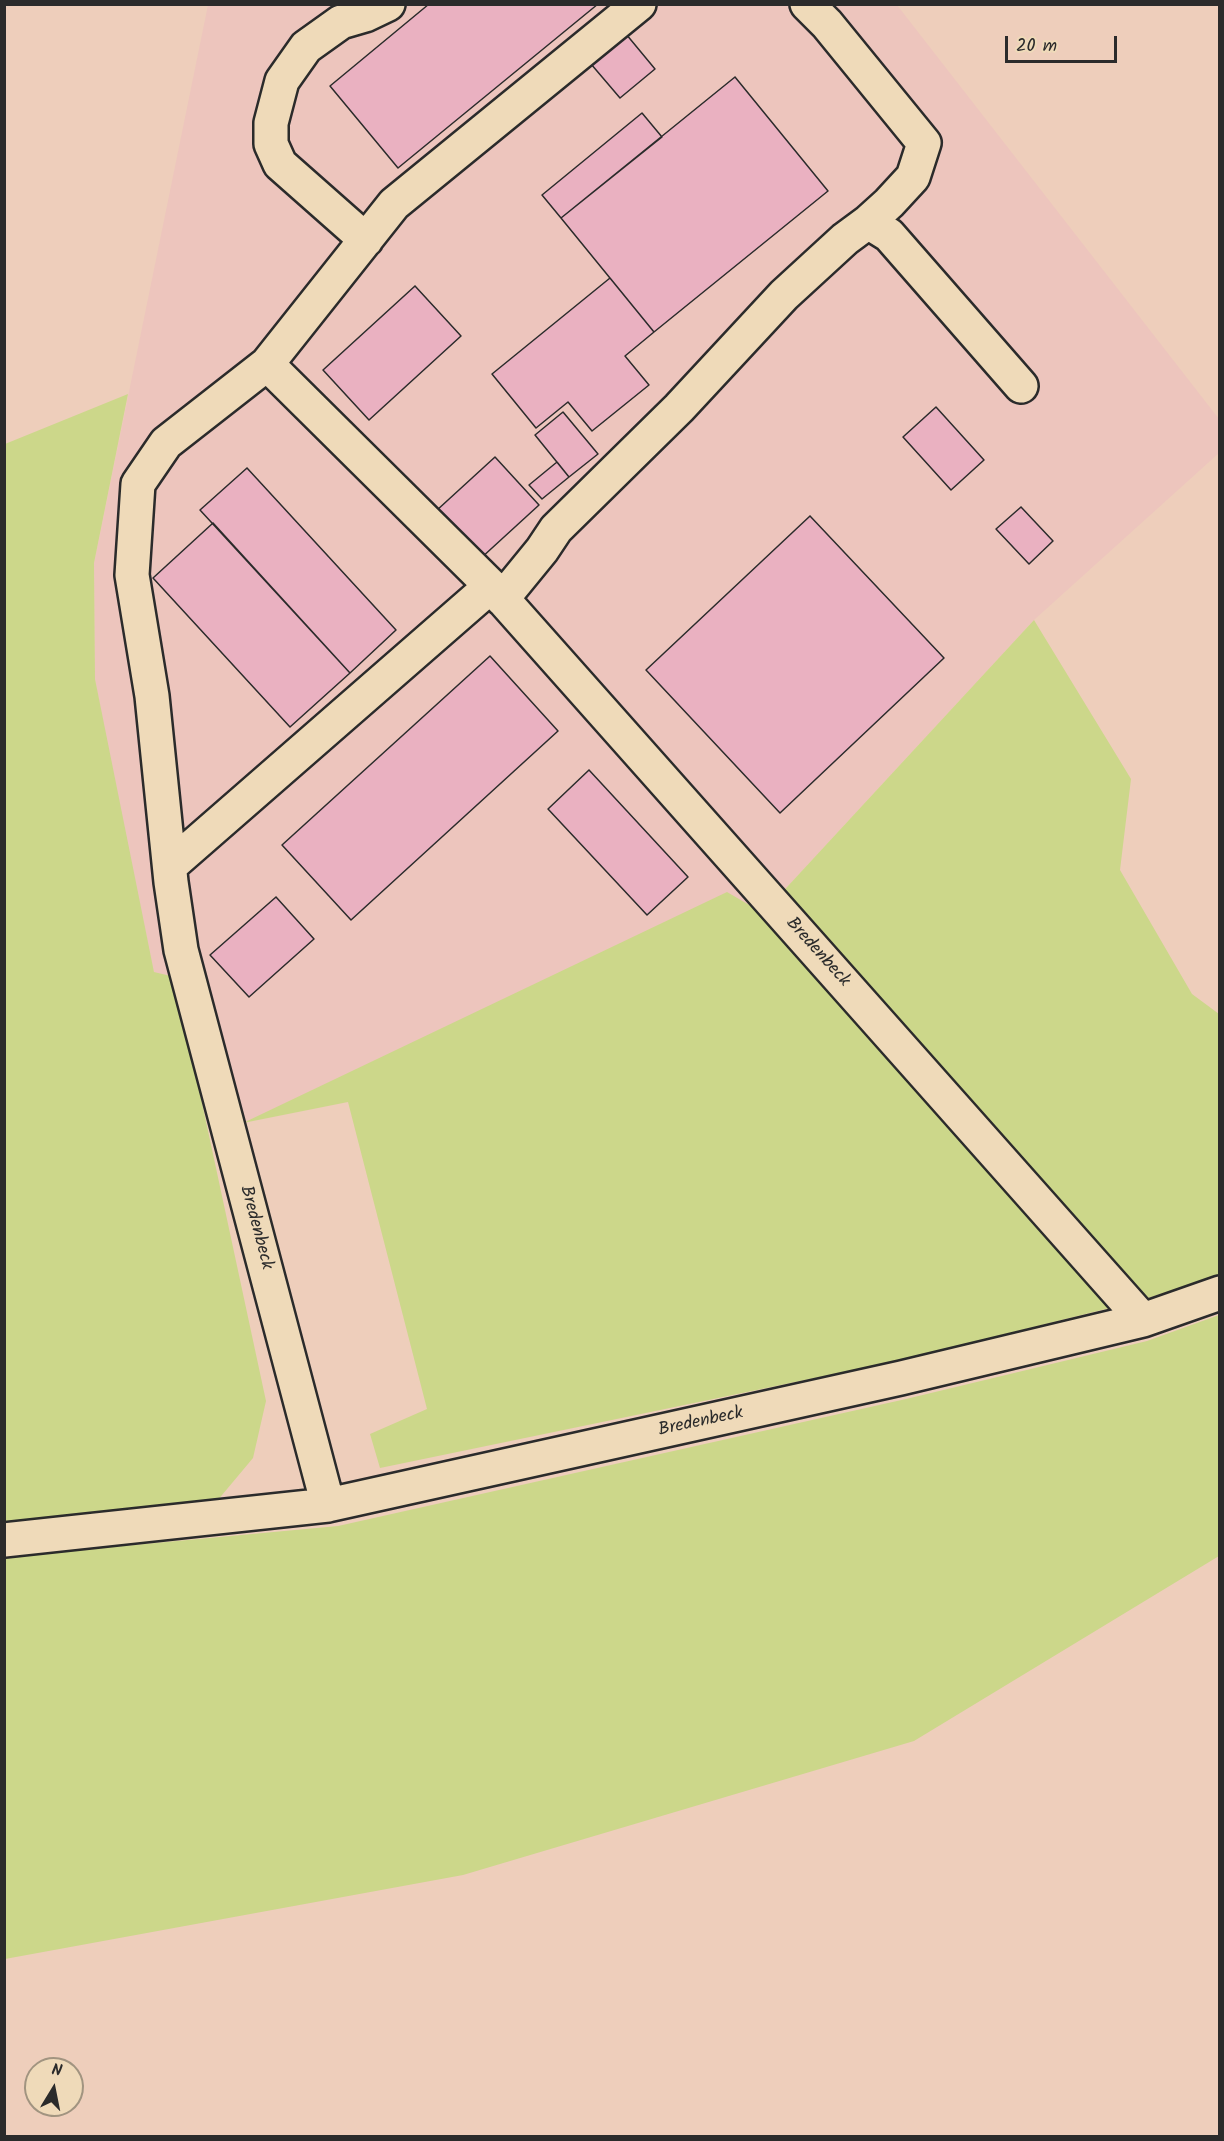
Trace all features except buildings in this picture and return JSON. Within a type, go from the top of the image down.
[{"type":"street","points":[[366,240],[280,164],[271,144],[271,123],[282,81],[306,47],[341,22],[365,15],[388,4]]},
{"type":"street","name":"Bredenbeck","points":[[328,1505],[181,951],[152,696],[132,576],[138,484],[166,443],[267,364],[394,204],[639,4]]},
{"type":"street","points":[[170,866],[496,592],[542,550],[556,529],[679,408],[784,295],[845,238],[889,203],[913,177],[924,143],[827,24],[807,4]]},
{"type":"street","points":[[868,222],[889,235],[1021,386]]},
{"type":"street","name":"Bredenbeck","points":[[267,364],[496,592],[1143,1320]]},
{"type":"street","name":"Bredenbeck","points":[[4,1540],[328,1505],[901,1378],[1143,1320],[1220,1293]]},
{"type":"shaded area","points":[[208,5],[897,5],[1219,419],[1219,453],[1034,620],[763,913],[243,1123],[209,1130],[175,978],[154,972],[114,783],[95,679],[94,563]]},
{"type":"green space","points":[[128,394],[94,563],[95,679],[154,972],[175,977],[266,1401],[253,1458],[212,1507],[5,1527],[5,444]]},
{"type":"green space","points":[[1034,620],[1131,779],[1120,870],[1192,994],[1219,1014],[1219,1276],[1138,1301],[897,1361],[380,1468],[370,1434],[427,1409],[348,1102],[243,1123],[727,892],[763,913]]},
{"type":"green space","points":[[1219,1315],[1219,1556],[914,1741],[463,1875],[5,1959],[5,1557],[338,1526],[906,1399],[1147,1341]]}]
